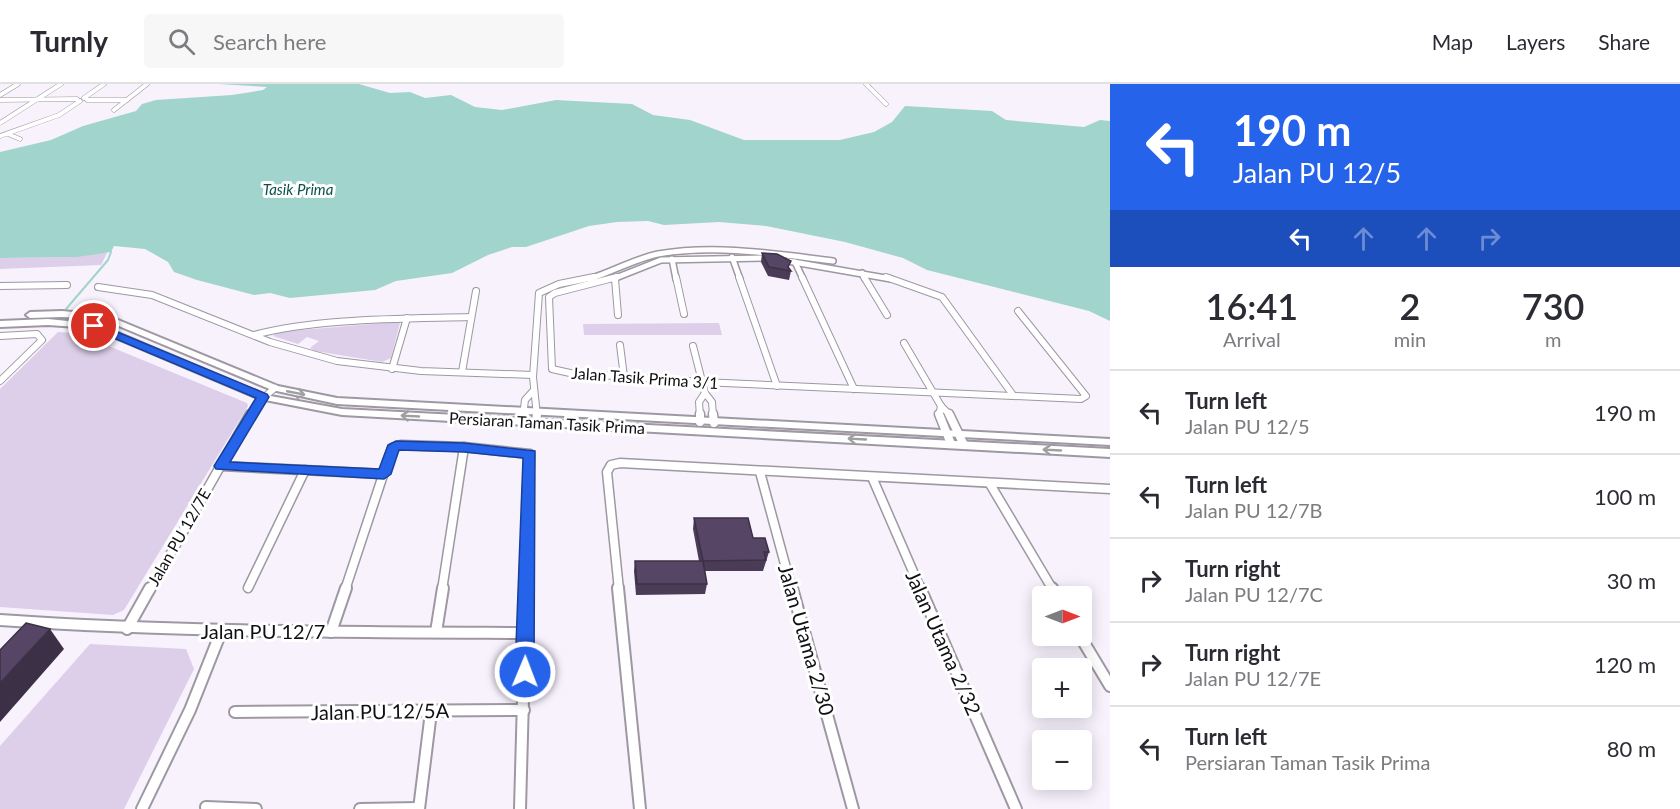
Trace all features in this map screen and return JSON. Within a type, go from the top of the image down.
[{"type":"main road","name":"Persiaran Taman Tasik Prima","points":[[0,317],[62,314],[103,317],[274,388],[337,401],[537,418],[949,439],[960,435],[1110,442]]},
{"type":"main road","name":"Persiaran Taman Tasik Prima","points":[[0,324],[48,322],[94,326],[263,397],[342,412],[522,417]]},
{"type":"main road","name":"Persiaran Taman Tasik Prima","points":[[537,418],[700,422],[949,439],[964,446],[1110,453]]},
{"type":"street","points":[[0,94],[18,84]]},
{"type":"street","points":[[0,123],[61,84]]},
{"type":"street","points":[[0,136],[59,115],[104,84]]},
{"type":"street","points":[[114,110],[147,84]]},
{"type":"street","points":[[866,84],[886,104]]},
{"type":"street","points":[[0,100],[127,100]]},
{"type":"street","points":[[8,134],[20,139]]},
{"type":"street","points":[[537,418],[538,401],[532,375],[536,362],[537,303],[539,293],[547,287],[594,277],[660,254],[759,252],[833,261]]},
{"type":"street","points":[[732,257],[777,386]]},
{"type":"street","name":"Jalan Tasik Prima 3/1","points":[[1013,395],[942,297],[927,289],[862,273],[795,262],[732,257],[672,259],[642,266],[615,279],[555,292],[549,297],[549,360],[552,369],[561,372],[777,386],[1081,399],[1086,396],[1018,311]]},
{"type":"street","points":[[672,259],[684,314]]},
{"type":"street","points":[[795,262],[854,389]]},
{"type":"street","points":[[862,273],[887,315]]},
{"type":"street","points":[[615,279],[618,315]]},
{"type":"street","points":[[0,286],[67,285]]},
{"type":"street","points":[[98,287],[150,294],[252,336],[309,355],[392,369],[532,375]]},
{"type":"street","points":[[462,372],[476,291]]},
{"type":"street","points":[[252,336],[278,329],[407,318],[471,317]]},
{"type":"street","points":[[392,369],[407,318]]},
{"type":"street","points":[[0,336],[37,334],[42,340],[0,381]]},
{"type":"street","points":[[904,343],[941,406],[952,417],[964,446]]},
{"type":"street","points":[[620,345],[624,377]]},
{"type":"street","points":[[693,346],[705,393],[712,402],[714,423]]},
{"type":"street","name":"Jalan PU 12/7E","points":[[126,629],[263,397],[274,388]]},
{"type":"street","points":[[522,417],[525,400],[534,390]]},
{"type":"street","points":[[700,422],[699,402],[705,393]]},
{"type":"street","points":[[941,406],[939,416],[949,439]]},
{"type":"street","points":[[331,632],[392,448],[396,445],[464,447],[524,452],[531,457],[520,809]]},
{"type":"street","points":[[436,632],[464,447]]},
{"type":"street","points":[[640,809],[607,472],[611,465],[620,463],[1109,490]]},
{"type":"street","points":[[221,466],[384,474]]},
{"type":"street","points":[[248,588],[305,470]]},
{"type":"street","name":"Jalan Utama 2/30","points":[[760,472],[853,809]]},
{"type":"street","name":"Jalan Utama 2/32","points":[[872,477],[1016,809]]},
{"type":"street","points":[[990,484],[1050,586]]},
{"type":"street","name":"Jalan PU 12/7","points":[[0,620],[126,629],[221,632],[525,633]]},
{"type":"street","points":[[142,809],[190,710],[221,632]]},
{"type":"street","points":[[1086,646],[1110,686]]},
{"type":"street","name":"Jalan PU 12/5A","points":[[235,712],[524,710]]},
{"type":"street","points":[[360,809],[419,808],[431,712]]},
{"type":"street","points":[[206,807],[256,809]]},
{"type":"shaded area","points":[[107,253],[101,265],[0,269],[0,258],[78,257]]},
{"type":"shaded area","points":[[400,323],[391,358],[382,362],[315,351],[310,348],[319,341],[307,337],[298,344],[273,336],[278,332]]},
{"type":"shaded area","points":[[719,323],[722,335],[584,335],[583,324]]},
{"type":"shaded area","points":[[58,332],[75,333],[94,340],[247,403],[248,406],[124,610],[113,615],[0,607],[0,389]]},
{"type":"shaded area","points":[[90,644],[186,649],[194,669],[124,809],[0,809],[0,746]]},
{"type":"water","name":"Tasik Prima","points":[[219,84],[359,84],[390,93],[410,92],[425,98],[451,95],[475,107],[502,110],[556,100],[632,104],[653,115],[690,120],[744,140],[840,140],[874,132],[892,122],[905,106],[992,111],[1006,120],[1084,127],[1100,120],[1110,121],[1110,321],[1089,311],[927,270],[903,258],[845,242],[766,226],[719,222],[664,225],[648,221],[589,226],[526,247],[512,247],[488,255],[452,273],[396,281],[375,290],[290,298],[270,293],[254,295],[197,280],[174,272],[168,262],[145,249],[114,246],[111,252],[78,257],[0,258],[0,152],[51,140],[83,126],[136,111],[142,104],[156,100],[232,95],[263,90],[267,87]]},
{"type":"building","points":[[762,253],[777,254],[791,261],[788,267],[791,271],[769,267]]},
{"type":"building","points":[[694,518],[748,518],[753,538],[765,538],[769,552],[764,552],[766,560],[703,561]]},
{"type":"building","points":[[635,561],[703,561],[707,584],[637,584]]},
{"type":"building","points":[[26,623],[50,629],[0,683],[0,650]]},
{"type":"waterway","points":[[66,309],[108,260],[111,252]]},
{"type":"route","points":[[94,326],[263,397],[257,403],[221,466],[384,474],[392,448],[396,445],[464,447],[530,454],[525,672]]}]
